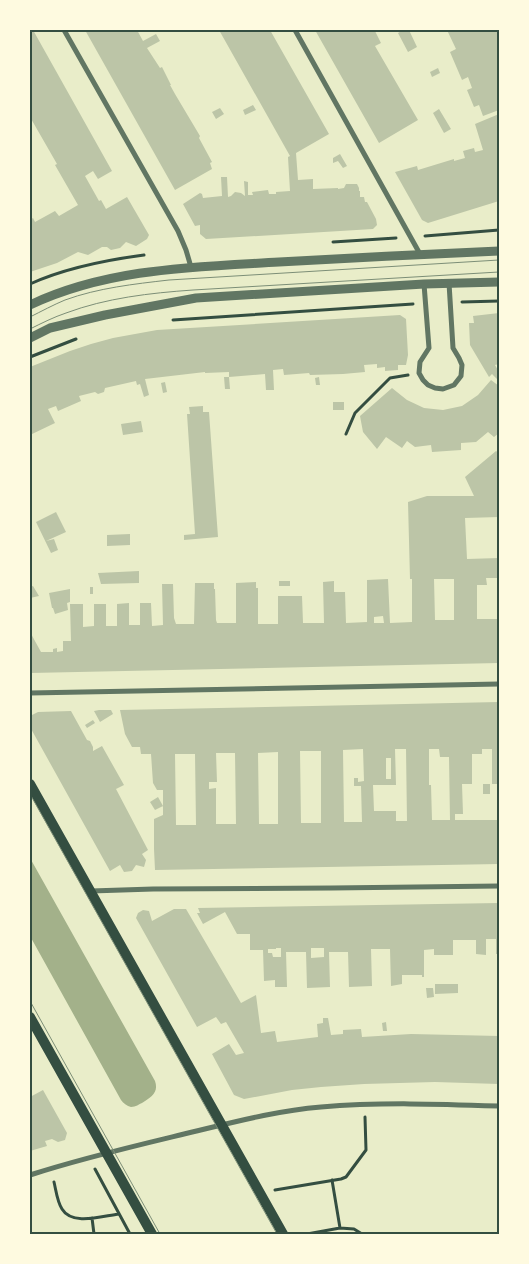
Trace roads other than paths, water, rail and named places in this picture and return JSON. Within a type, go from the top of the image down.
[{"type":"main road","points":[[30,784],[282,1234]]},
{"type":"main road","points":[[30,1017],[152,1234]]},
{"type":"street","points":[[64,30],[178,231],[191,267]]},
{"type":"street","points":[[294,30],[420,254]]},
{"type":"street","points":[[30,305],[60,292],[92,282],[134,274],[191,267],[499,251]]},
{"type":"street","points":[[30,338],[50,328],[105,315],[196,298],[424,284],[499,282]]},
{"type":"street","points":[[424,284],[428,348],[420,362],[419,373],[422,380],[428,385],[443,389],[454,385],[461,376],[462,365],[453,348],[450,283]]},
{"type":"street","points":[[30,693],[499,684]]},
{"type":"street","points":[[91,891],[499,886]]},
{"type":"street","points":[[30,1175],[106,1152],[261,1115],[320,1107],[451,1104],[499,1106]]},
{"type":"tram line","points":[[30,317],[61,302],[90,292],[169,280],[499,260]]},
{"type":"tram line","points":[[30,329],[57,316],[81,308],[112,300],[144,295],[193,290],[499,272]]},
{"type":"tram line","points":[[30,794],[277,1234]]},
{"type":"tram line","points":[[30,1001],[160,1234]]}]
